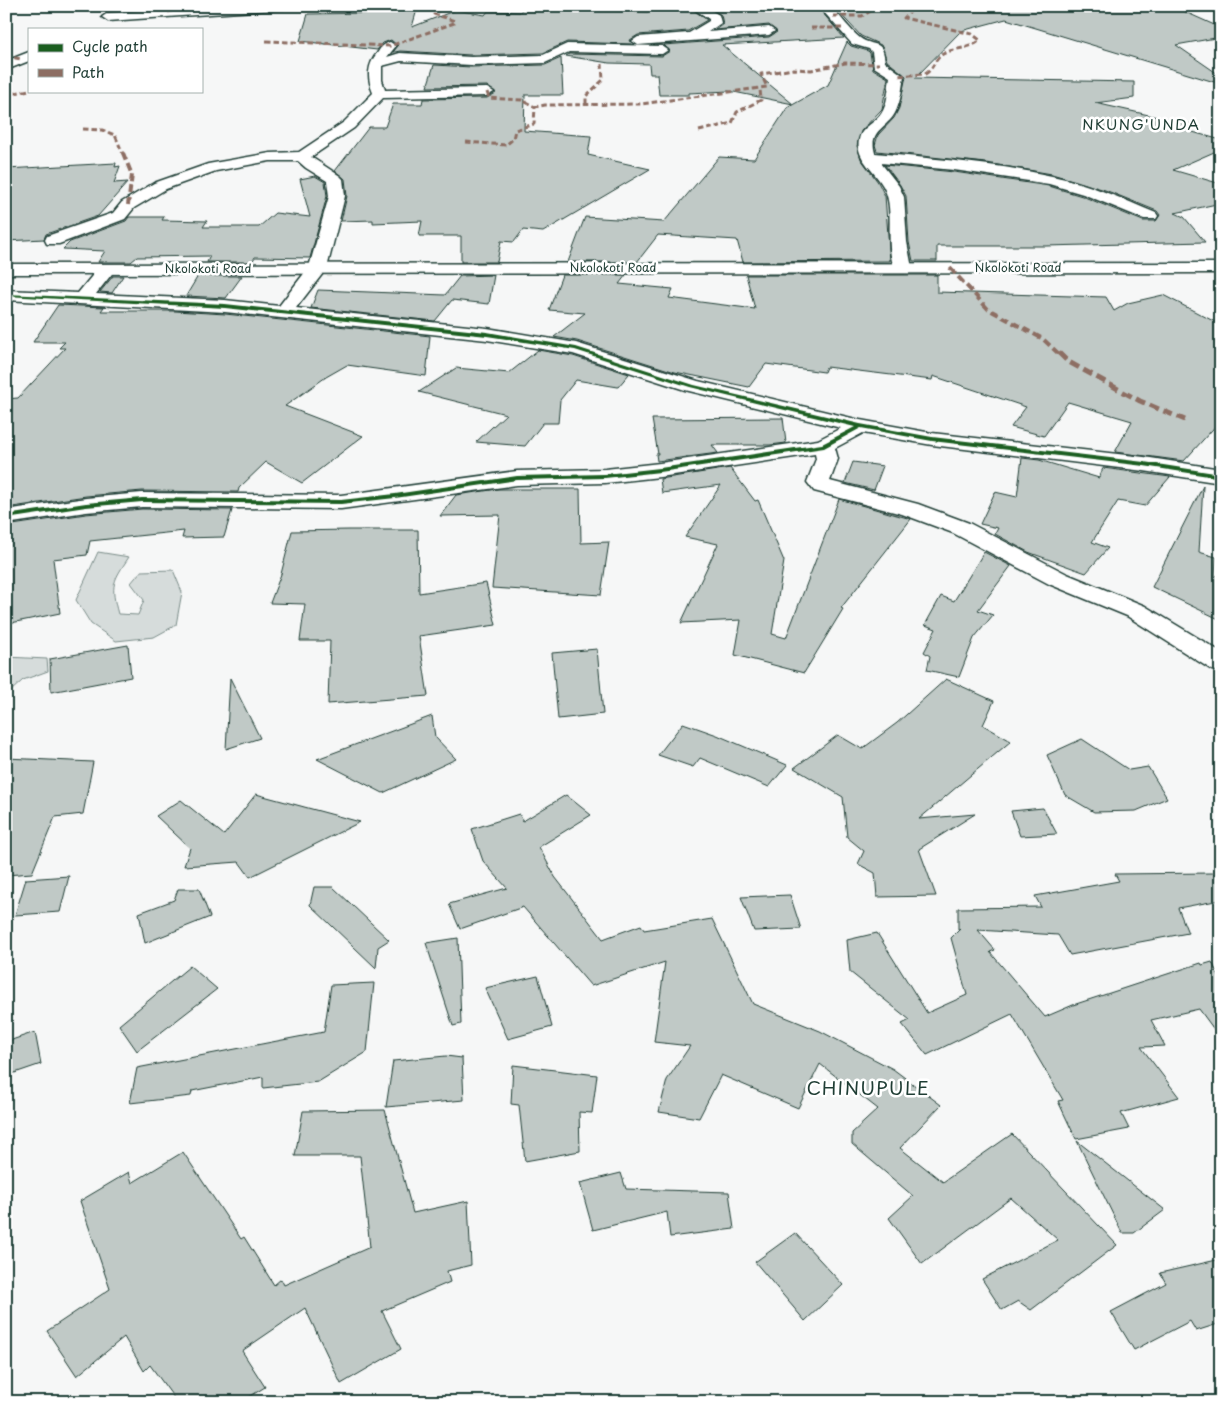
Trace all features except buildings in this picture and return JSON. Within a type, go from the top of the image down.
[{"type":"street","points":[[98,26],[110,12],[284,6]]},
{"type":"street","points":[[693,36],[715,23],[715,18],[696,6]]},
{"type":"street","points":[[828,6],[826,8],[856,41],[873,46],[878,52],[879,64],[897,76],[894,99],[888,114],[882,122],[870,131],[866,137],[865,144],[870,157],[885,175],[895,192],[898,235],[903,268]]},
{"type":"street","points":[[595,47],[647,39],[769,31]]},
{"type":"street","points":[[380,94],[374,79],[376,64],[390,46]]},
{"type":"street","points":[[376,64],[400,58],[471,61],[546,59],[560,54],[567,48],[595,47],[662,50]]},
{"type":"street","points":[[6,66],[28,56]]},
{"type":"street","points":[[53,240],[118,216],[128,205],[160,186],[213,167],[270,157],[302,156],[349,124],[364,112],[370,101],[380,94],[407,90],[487,92]]},
{"type":"street","points":[[282,313],[318,268],[334,208],[337,187],[335,179],[312,165],[302,156]]},
{"type":"street","points":[[870,157],[954,165],[1051,180],[1089,191],[1150,216]]},
{"type":"street","name":"Nkolokoti Road","points":[[6,269],[1221,268]]},
{"type":"street","points":[[84,298],[106,270]]},
{"type":"street","points":[[6,295],[225,306],[487,334],[576,349],[692,386],[860,426],[932,439],[1144,464],[1221,476]]},
{"type":"street","points":[[6,517],[86,505],[142,500],[341,502],[517,478],[604,476],[660,470],[824,446],[860,426]]},
{"type":"street","points":[[824,446],[827,459],[818,482],[822,486],[910,509],[961,528],[1058,579],[1136,611],[1221,664]]},
{"type":"shaded area","points":[[98,552],[129,557],[116,578],[114,596],[118,614],[138,615],[144,600],[131,583],[141,571],[173,570],[182,592],[176,625],[154,637],[116,641],[91,624],[76,600]]},
{"type":"shaded area","points":[[6,657],[47,659],[48,671],[23,680],[11,691],[6,688]]},
{"type":"marked path","points":[[168,12],[188,6]]},
{"type":"marked path","points":[[266,41],[390,46],[454,23],[455,21],[434,14],[445,6]]},
{"type":"marked path","points":[[833,16],[862,16],[876,8],[910,12],[904,18],[972,34],[980,40],[975,45],[942,54],[929,72],[925,74],[897,76]]},
{"type":"marked path","points":[[811,28],[845,28]]},
{"type":"marked path","points":[[6,56],[21,59]]},
{"type":"marked path","points":[[466,142],[506,145],[513,139],[515,130],[534,124],[535,107],[545,105],[641,104],[767,87],[761,74],[794,69],[811,70],[845,63],[879,64]]},
{"type":"marked path","points":[[586,104],[586,96],[603,80],[602,64]]},
{"type":"marked path","points":[[699,131],[732,123],[737,112],[761,100],[760,89]]},
{"type":"marked path","points":[[6,95],[28,90]]},
{"type":"marked path","points":[[487,92],[489,98],[522,100],[535,107]]},
{"type":"marked path","points":[[83,129],[102,130],[115,135],[132,175],[128,205]]},
{"type":"marked path","points":[[950,268],[988,309],[1043,339],[1067,361],[1140,401],[1185,420]]},
{"type":"cycle path","points":[[6,295],[225,306],[487,334],[576,349],[692,386],[860,426],[932,439],[1144,464],[1221,476]]},
{"type":"cycle path","points":[[6,517],[86,505],[142,500],[341,502],[517,478],[605,476],[660,470],[824,446],[860,426]]},
{"type":"district","name":"NKUNG'UNDA","points":[[1141,125]]},
{"type":"district","name":"CHINUPULE","points":[[868,1088]]}]
